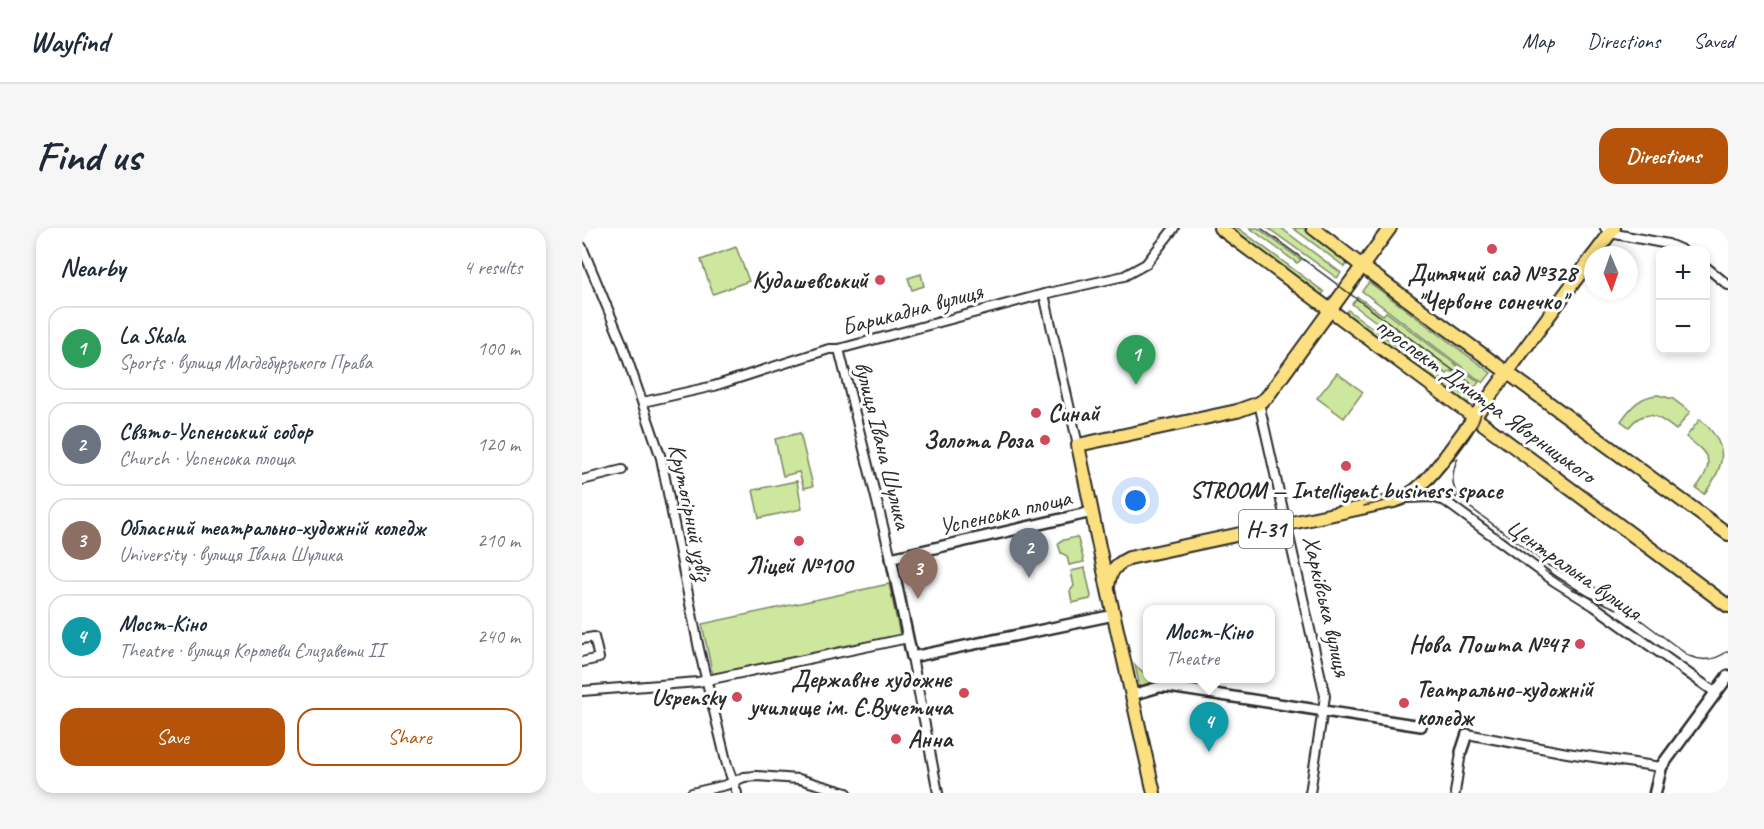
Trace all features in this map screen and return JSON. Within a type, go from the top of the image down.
[{"type":"main road","name":"проспект Дмитра Яворницького","points":[[1220,228],[1728,606]]},
{"type":"main road","name":"проспект Дмитра Яворницького","points":[[1312,228],[1728,534]]},
{"type":"main road","points":[[1155,793],[1108,590],[1078,446],[1237,411],[1259,403],[1267,397],[1390,228]]},
{"type":"main road","points":[[1600,246],[1610,230]]},
{"type":"main road","points":[[1475,417],[1584,270]]},
{"type":"main road","name":"Н-31","points":[[1129,558],[1402,499],[1414,492],[1433,473],[1475,417]]},
{"type":"main road","points":[[1097,536],[1106,550],[1114,555],[1129,558]]},
{"type":"main road","points":[[1108,590],[1110,574],[1114,567],[1129,558]]},
{"type":"main road","points":[[1655,793],[1661,767],[1728,676]]},
{"type":"street","name":"Барикадна вулиця","points":[[644,402],[714,386],[829,349],[839,349],[1044,294],[1124,276],[1146,264],[1174,228]]},
{"type":"street","points":[[1610,230],[1673,246]]},
{"type":"street","name":"Крутогірний узвіз","points":[[582,247],[644,402],[661,458],[707,681],[727,765],[737,793]]},
{"type":"street","points":[[1710,270],[1728,285]]},
{"type":"street","points":[[1044,294],[1078,446]]},
{"type":"street","name":"вулиця Івана Шулика","points":[[839,349],[891,558],[912,657]]},
{"type":"street","name":"Харківська вулиця","points":[[1259,403],[1325,696],[1310,793]]},
{"type":"street","points":[[582,480],[622,470]]},
{"type":"street","name":"Центральна вулиця","points":[[1402,499],[1424,496],[1445,501],[1554,581],[1594,606],[1716,693]]},
{"type":"street","name":"Успенська площа","points":[[891,558],[1092,512]]},
{"type":"street","points":[[938,793],[912,657],[1114,615]]},
{"type":"street","points":[[582,639],[594,637],[599,658],[582,662]]},
{"type":"street","points":[[582,692],[707,681],[908,638]]},
{"type":"street","points":[[1132,695],[1159,687],[1169,687],[1421,726]]},
{"type":"street","points":[[1455,793],[1461,752],[1467,734],[1567,753],[1661,767]]},
{"type":"street","points":[[692,793],[726,785],[744,777],[757,776],[799,779],[847,793]]},
{"type":"green space","points":[[1230,228],[1238,228],[1324,292],[1321,296]]},
{"type":"green space","points":[[1250,228],[1258,228],[1301,260],[1297,263]]},
{"type":"green space","points":[[1268,228],[1281,228],[1341,273],[1337,278]]},
{"type":"green space","points":[[1293,228],[1303,228],[1349,262],[1345,267]]},
{"type":"green space","points":[[736,247],[749,281],[713,294],[701,260]]},
{"type":"green space","points":[[921,274],[924,286],[912,290],[908,278]]},
{"type":"green space","points":[[1369,282],[1491,373],[1483,383],[1362,291]]},
{"type":"green space","points":[[1358,297],[1383,315],[1386,312],[1479,382],[1474,389],[1451,371],[1447,374],[1352,304]]},
{"type":"green space","points":[[1348,310],[1471,400],[1467,404],[1345,314]]},
{"type":"green space","points":[[1337,373],[1363,392],[1344,418],[1317,398]]},
{"type":"green space","points":[[1658,395],[1673,399],[1690,412],[1676,430],[1664,421],[1647,415],[1629,427],[1621,421],[1636,403]]},
{"type":"green space","points":[[1700,419],[1716,437],[1722,454],[1717,473],[1704,494],[1696,488],[1706,472],[1708,460],[1705,454],[1686,437]]},
{"type":"green space","points":[[800,433],[813,486],[804,488],[799,472],[783,476],[775,439]]},
{"type":"green space","points":[[797,481],[802,509],[759,518],[753,490]]},
{"type":"green space","points":[[1076,537],[1084,562],[1069,565],[1067,556],[1061,553],[1058,544],[1060,541]]},
{"type":"green space","points":[[1085,568],[1090,599],[1072,603],[1070,591],[1074,586],[1071,571]]},
{"type":"green space","points":[[889,584],[900,635],[713,676],[702,624]]},
{"type":"green space","points":[[1135,665],[1143,672],[1143,683],[1154,683],[1140,687]]},
{"type":"tram line","points":[[1261,228],[1475,388],[1480,399],[1481,412],[1473,431],[1446,468],[1419,493]]},
{"type":"tram line","points":[[1458,458],[1454,469],[1453,485],[1461,500]]},
{"type":"tram line","points":[[1364,506],[1422,494],[1434,493],[1456,497],[1548,565],[1602,591],[1689,656],[1709,659],[1728,651]]},
{"type":"tram line","points":[[1545,571],[1572,589],[1617,609]]},
{"type":"place","name":"Дитячий сад №328 \"Червоне сонечко\"","points":[[1492,249]]},
{"type":"place","name":"Кудашевський","points":[[880,280]]},
{"type":"place","name":"La Skala","points":[[1136,385]]},
{"type":"place","name":"Синай","points":[[1036,413]]},
{"type":"place","name":"Золота Роза","points":[[1045,440]]},
{"type":"place","name":"STROOM — Intelligent business space","points":[[1346,466]]},
{"type":"place","name":"Ліцей №100","points":[[799,541]]},
{"type":"place","name":"Свято-Успенський собор","points":[[1029,578]]},
{"type":"place","name":"Обласний театрально-художній коледж","points":[[918,599]]},
{"type":"place","name":"Нова Пошта №47","points":[[1580,644]]},
{"type":"place","name":"Державне художнє училище ім. Є.Вучетича","points":[[964,693]]},
{"type":"place","name":"Uspensky","points":[[737,697]]},
{"type":"place","name":"Театрально-художній коледж","points":[[1404,703]]},
{"type":"place","name":"Анна","points":[[896,739]]},
{"type":"place","name":"Мост-Кіно","points":[[1209,752]]}]
